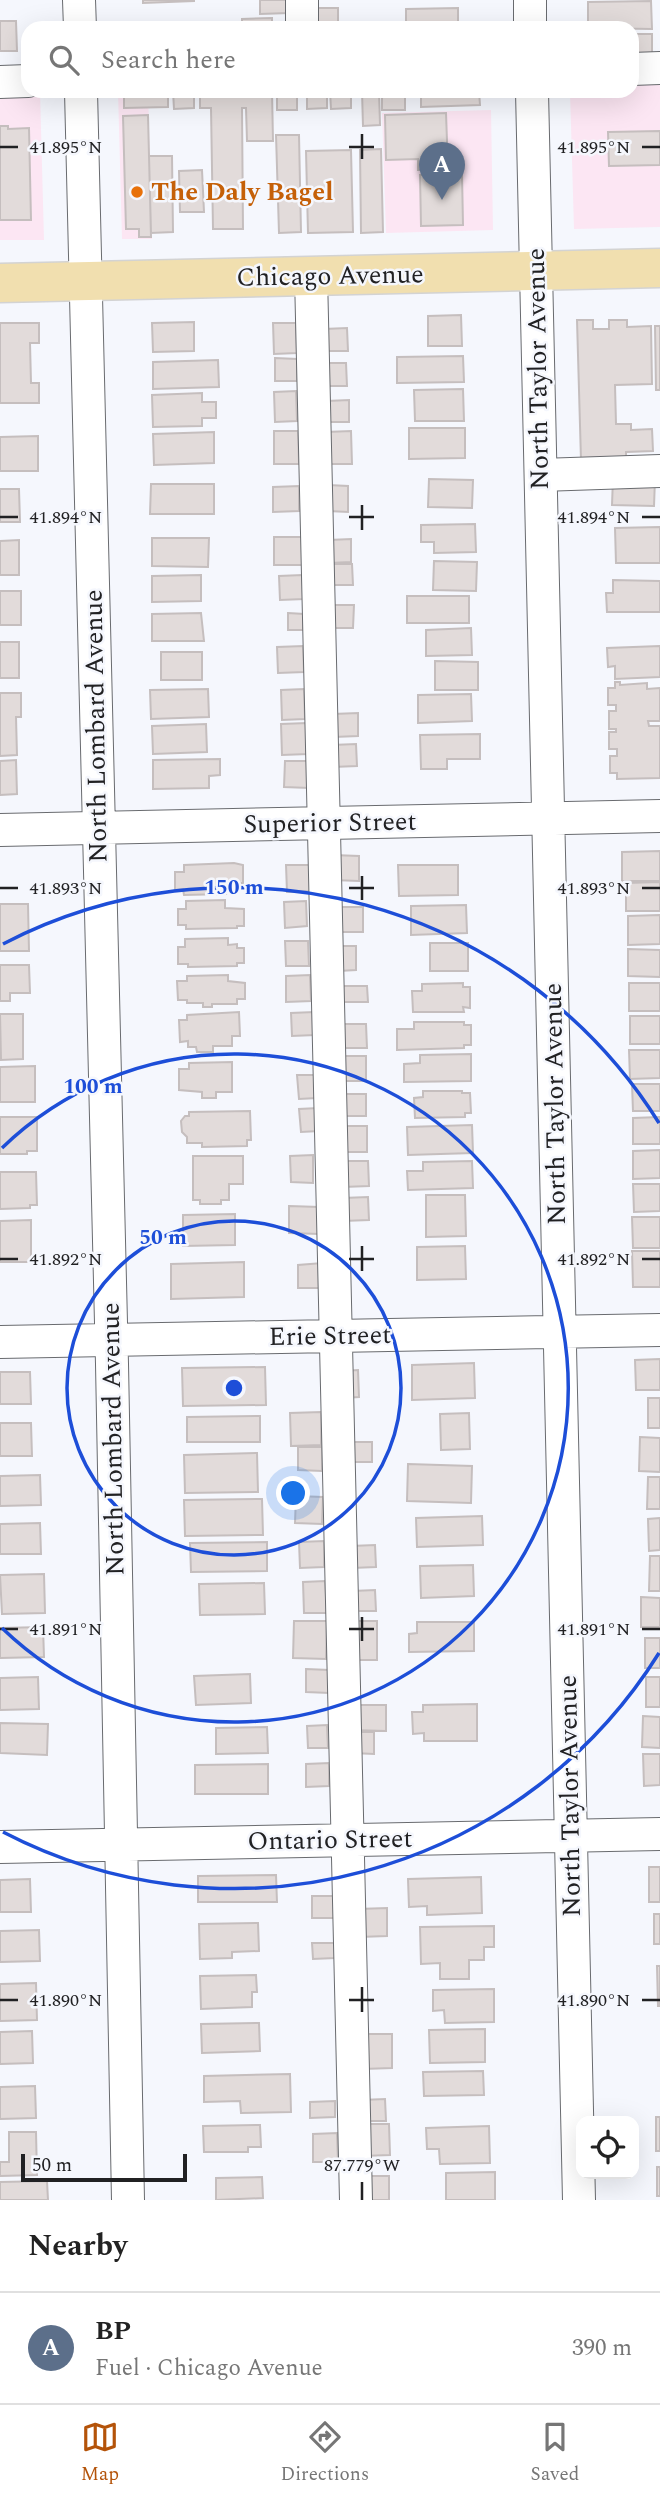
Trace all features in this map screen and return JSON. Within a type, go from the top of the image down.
[{"type":"main road","name":"Chicago Avenue","points":[[0,283],[660,268]]},
{"type":"street","points":[[79,0],[80,21]]},
{"type":"street","points":[[302,0],[302,21]]},
{"type":"street","points":[[530,0],[530,21]]},
{"type":"street","points":[[639,69],[660,68]]},
{"type":"street","points":[[0,82],[21,81]]},
{"type":"street","name":"North Lombard Avenue","points":[[81,98],[111,1340],[128,2200]]},
{"type":"street","name":"North Taylor Avenue","points":[[532,98],[579,2200]]},
{"type":"street","points":[[311,276],[356,2200]]},
{"type":"street","points":[[541,475],[660,471]]},
{"type":"street","name":"Superior Street","points":[[0,830],[660,816]]},
{"type":"street","name":"Erie Street","points":[[0,1342],[660,1330]]},
{"type":"street","name":"Ontario Street","points":[[0,1847],[660,1834]]},
{"type":"shaded area","points":[[660,74],[660,227],[574,229],[570,98],[639,98],[639,75]]},
{"type":"shaded area","points":[[0,87],[21,89],[21,98],[40,98],[44,240],[0,240]]},
{"type":"shaded area","name":"The Daly Bagel","points":[[118,98],[148,98],[152,239],[122,239]]},
{"type":"shaded area","points":[[491,110],[493,230],[386,233],[382,113]]},
{"type":"building","points":[[143,0],[194,0],[194,1],[143,3]]},
{"type":"building","points":[[260,0],[289,0],[289,13],[260,14]]},
{"type":"building","points":[[651,1],[652,29],[639,29],[639,21],[588,21],[588,2]]},
{"type":"building","points":[[315,8],[338,8],[338,21],[316,21]]},
{"type":"building","points":[[458,8],[458,21],[406,21],[406,9]]},
{"type":"building","points":[[272,18],[272,21],[242,21]]},
{"type":"building","points":[[0,21],[16,21],[17,51],[0,51]]},
{"type":"building","points":[[639,34],[652,34],[652,57],[639,58]]},
{"type":"building","points":[[124,98],[168,98],[168,107],[124,108]]},
{"type":"building","points":[[173,98],[194,98],[194,108],[174,109]]},
{"type":"building","points":[[200,98],[272,98],[273,141],[247,141],[246,108],[242,108],[243,229],[213,229],[211,108],[200,108]]},
{"type":"building","points":[[277,98],[297,98],[297,110],[277,110]]},
{"type":"building","points":[[307,98],[327,98],[327,108],[307,109]]},
{"type":"building","points":[[330,98],[351,98],[351,108],[331,109]]},
{"type":"building","points":[[362,98],[379,98],[380,125],[363,126]]},
{"type":"building","points":[[382,98],[405,98],[405,110],[382,110]]},
{"type":"building","points":[[421,98],[480,98],[480,105],[421,107]]},
{"type":"building","points":[[446,113],[448,169],[418,170],[418,159],[386,160],[385,115]]},
{"type":"building","name":"The Daly Bagel","points":[[148,115],[151,237],[139,237],[139,229],[126,229],[123,116]]},
{"type":"building","points":[[0,126],[8,126],[8,129],[29,128],[31,220],[0,220]]},
{"type":"building","points":[[660,131],[660,165],[609,166],[608,132]]},
{"type":"building","points":[[276,135],[299,135],[301,232],[279,233]]},
{"type":"building","points":[[381,149],[383,232],[361,233],[360,150]]},
{"type":"building","points":[[351,150],[353,232],[308,233],[306,151]]},
{"type":"building","points":[[149,156],[172,156],[173,232],[151,233]]},
{"type":"building","points":[[202,170],[204,212],[180,212],[179,171]]},
{"type":"building","points":[[462,174],[463,225],[421,226],[420,175]]},
{"type":"building","points":[[461,315],[462,346],[428,346],[428,316]]},
{"type":"building","points":[[577,320],[593,320],[593,329],[609,329],[609,320],[627,320],[627,327],[651,326],[652,384],[615,385],[616,424],[631,424],[631,430],[652,429],[653,451],[626,452],[626,459],[581,460]]},
{"type":"building","points":[[194,322],[194,351],[153,352],[152,323]]},
{"type":"building","points":[[0,323],[39,323],[39,343],[30,343],[31,383],[39,383],[39,403],[0,403]]},
{"type":"building","points":[[273,323],[296,323],[297,353],[274,354]]},
{"type":"building","points":[[655,326],[660,326],[660,390],[656,390]]},
{"type":"building","points":[[347,328],[348,351],[324,351],[324,329]]},
{"type":"building","points":[[463,356],[464,382],[397,383],[397,357]]},
{"type":"building","points":[[275,358],[297,359],[297,381],[275,381]]},
{"type":"building","points":[[218,360],[219,387],[153,389],[153,362]]},
{"type":"building","points":[[325,363],[346,363],[347,386],[325,386]]},
{"type":"building","points":[[463,389],[464,421],[415,421],[414,390]]},
{"type":"building","points":[[296,391],[297,421],[275,422],[274,392]]},
{"type":"building","points":[[202,393],[202,402],[216,402],[216,418],[202,418],[202,426],[153,427],[152,395]]},
{"type":"building","points":[[349,400],[349,422],[327,422],[327,401]]},
{"type":"building","points":[[409,428],[465,428],[465,458],[409,459]]},
{"type":"building","points":[[274,431],[298,431],[299,464],[274,464]]},
{"type":"building","points":[[351,431],[352,464],[327,464],[326,432]]},
{"type":"building","points":[[214,432],[214,463],[154,465],[153,434]]},
{"type":"building","points":[[38,436],[38,471],[0,471],[0,437]]},
{"type":"building","points":[[613,478],[655,479],[654,506],[612,505]]},
{"type":"building","points":[[429,479],[473,480],[472,508],[428,507]]},
{"type":"building","points":[[151,484],[214,484],[214,514],[150,514]]},
{"type":"building","points":[[328,485],[348,486],[348,512],[328,511]]},
{"type":"building","points":[[299,486],[299,511],[273,512],[273,487]]},
{"type":"building","points":[[0,489],[19,489],[20,522],[0,522]]},
{"type":"building","points":[[475,524],[476,552],[434,553],[434,542],[421,542],[421,525]]},
{"type":"building","points":[[660,527],[660,563],[616,563],[615,528]]},
{"type":"building","points":[[274,537],[302,537],[302,565],[274,565]]},
{"type":"building","points":[[152,538],[209,538],[208,567],[152,566]]},
{"type":"building","points":[[351,539],[351,562],[329,563],[329,540]]},
{"type":"building","points":[[19,540],[19,575],[0,575],[0,541]]},
{"type":"building","points":[[434,561],[477,562],[476,591],[433,590]]},
{"type":"building","points":[[330,564],[352,564],[353,585],[330,585]]},
{"type":"building","points":[[201,575],[201,601],[152,602],[152,576]]},
{"type":"building","points":[[302,575],[304,599],[280,600],[279,576]]},
{"type":"building","points":[[613,580],[660,581],[660,612],[607,612],[606,593],[613,593]]},
{"type":"building","points":[[0,591],[21,591],[21,625],[0,625]]},
{"type":"building","points":[[407,596],[469,596],[469,623],[407,623]]},
{"type":"building","points":[[330,605],[354,605],[353,628],[330,628]]},
{"type":"building","points":[[201,613],[204,641],[152,641],[152,614]]},
{"type":"building","points":[[288,613],[304,614],[303,630],[288,630]]},
{"type":"building","points":[[471,628],[472,655],[426,656],[426,630]]},
{"type":"building","points":[[0,642],[19,642],[19,678],[0,678]]},
{"type":"building","points":[[303,646],[304,672],[278,673],[277,647]]},
{"type":"building","points":[[660,646],[660,677],[615,679],[615,666],[608,667],[607,648]]},
{"type":"building","points":[[161,652],[202,652],[202,680],[161,680]]},
{"type":"building","points":[[435,661],[478,662],[478,690],[435,690]]},
{"type":"building","points":[[615,682],[620,682],[620,685],[647,683],[647,689],[660,688],[660,721],[648,721],[649,726],[660,726],[660,778],[617,779],[617,773],[610,773],[610,756],[617,756],[617,749],[609,749],[609,732],[616,732],[616,729],[609,729],[609,711],[616,711],[616,705],[608,705],[608,688],[615,688]]},
{"type":"building","points":[[208,689],[209,717],[151,719],[150,690]]},
{"type":"building","points":[[304,689],[305,719],[282,720],[281,690]]},
{"type":"building","points":[[0,693],[21,693],[21,717],[16,717],[17,755],[0,756]]},
{"type":"building","points":[[471,694],[472,721],[418,723],[418,695]]},
{"type":"building","points":[[358,713],[358,736],[334,737],[333,714]]},
{"type":"building","points":[[307,723],[308,754],[282,755],[281,724]]},
{"type":"building","points":[[206,724],[207,752],[153,754],[152,726]]},
{"type":"building","points":[[480,734],[480,759],[447,759],[447,769],[421,769],[420,735]]},
{"type":"building","points":[[356,744],[357,766],[333,767],[332,745]]},
{"type":"building","points":[[220,759],[220,775],[209,776],[209,788],[153,789],[153,760]]},
{"type":"building","points":[[16,760],[17,794],[0,795],[0,761]]},
{"type":"building","points":[[285,761],[310,761],[309,788],[284,787]]},
{"type":"building","points":[[660,851],[660,881],[622,881],[622,852]]},
{"type":"building","points":[[333,855],[359,856],[359,881],[333,880]]},
{"type":"building","points":[[184,865],[243,865],[243,883],[225,887],[226,894],[184,895],[183,889],[175,890],[175,872],[184,872]]},
{"type":"building","points":[[286,865],[311,865],[312,891],[287,892]]},
{"type":"building","points":[[398,865],[458,865],[458,895],[399,896]]},
{"type":"building","points":[[660,882],[660,911],[626,911],[626,883]]},
{"type":"building","points":[[225,900],[225,908],[244,909],[244,926],[186,929],[186,925],[178,925],[178,909],[186,909],[186,901]]},
{"type":"building","points":[[306,901],[307,926],[285,928],[284,902]]},
{"type":"building","points":[[0,904],[28,904],[29,951],[0,951]]},
{"type":"building","points":[[466,905],[467,933],[411,935],[411,906]]},
{"type":"building","points":[[338,907],[363,907],[363,932],[338,932]]},
{"type":"building","points":[[660,915],[660,944],[628,945],[628,916]]},
{"type":"building","points":[[228,938],[228,945],[237,944],[237,948],[244,948],[244,963],[237,963],[237,966],[188,967],[188,964],[178,964],[178,947],[185,947],[185,939]]},
{"type":"building","points":[[285,941],[308,941],[309,966],[286,966]]},
{"type":"building","points":[[430,943],[468,943],[468,971],[430,971]]},
{"type":"building","points":[[338,946],[356,946],[356,970],[339,971]]},
{"type":"building","points":[[628,949],[660,950],[660,977],[628,976]]},
{"type":"building","points":[[0,965],[29,965],[30,993],[10,993],[10,1001],[0,1001]]},
{"type":"building","points":[[228,975],[228,981],[245,983],[245,999],[237,999],[237,1004],[212,1004],[212,1007],[203,1007],[203,1003],[178,1000],[177,981],[187,981],[187,976]]},
{"type":"building","points":[[310,975],[311,1001],[286,1002],[286,976]]},
{"type":"building","points":[[463,983],[463,987],[470,987],[470,1008],[463,1007],[464,1012],[413,1012],[412,991],[422,991],[422,984]]},
{"type":"building","points":[[629,983],[660,983],[660,1011],[629,1011]]},
{"type":"building","points":[[341,986],[367,986],[368,1002],[341,1002]]},
{"type":"building","points":[[239,1012],[240,1036],[232,1036],[232,1046],[213,1046],[213,1052],[197,1052],[196,1047],[188,1047],[188,1041],[180,1042],[179,1020],[187,1020],[187,1015]]},
{"type":"building","points":[[314,1012],[315,1035],[292,1036],[291,1013]]},
{"type":"building","points":[[0,1014],[23,1014],[23,1059],[1,1060]]},
{"type":"building","points":[[630,1016],[660,1016],[660,1044],[630,1044]]},
{"type":"building","points":[[414,1022],[464,1022],[464,1025],[471,1025],[471,1045],[464,1045],[464,1048],[397,1050],[397,1029],[414,1029]]},
{"type":"building","points":[[342,1024],[366,1024],[367,1048],[343,1048]]},
{"type":"building","points":[[629,1050],[660,1050],[660,1078],[630,1079]]},
{"type":"building","points":[[471,1054],[471,1081],[404,1082],[404,1064],[420,1063],[420,1055]]},
{"type":"building","points":[[339,1056],[366,1056],[366,1081],[340,1081]]},
{"type":"building","points":[[232,1062],[232,1092],[216,1092],[216,1098],[202,1098],[202,1092],[179,1090],[179,1069],[189,1069],[189,1063]]},
{"type":"building","points":[[35,1066],[35,1102],[0,1102],[0,1067]]},
{"type":"building","points":[[297,1075],[316,1075],[317,1098],[299,1099]]},
{"type":"building","points":[[632,1084],[660,1084],[660,1111],[633,1111]]},
{"type":"building","points":[[423,1091],[470,1093],[471,1113],[465,1113],[465,1117],[415,1118],[414,1098],[423,1097]]},
{"type":"building","points":[[343,1094],[366,1094],[366,1116],[343,1116]]},
{"type":"building","points":[[318,1108],[319,1131],[301,1132],[299,1109]]},
{"type":"building","points":[[250,1111],[251,1140],[247,1140],[247,1146],[202,1147],[202,1143],[187,1143],[187,1137],[182,1132],[181,1121],[185,1116],[189,1116],[189,1112]]},
{"type":"building","points":[[0,1117],[37,1117],[37,1151],[27,1151],[27,1154],[0,1154]]},
{"type":"building","points":[[660,1117],[660,1144],[633,1144],[633,1118]]},
{"type":"building","points":[[472,1125],[473,1153],[408,1155],[407,1127]]},
{"type":"building","points":[[343,1126],[367,1126],[367,1152],[343,1152]]},
{"type":"building","points":[[660,1150],[660,1178],[633,1179],[633,1151]]},
{"type":"building","points":[[313,1155],[313,1183],[291,1182],[290,1156]]},
{"type":"building","points":[[193,1156],[243,1156],[243,1184],[229,1184],[229,1200],[221,1200],[221,1204],[200,1204],[200,1200],[193,1200]]},
{"type":"building","points":[[342,1161],[368,1161],[369,1186],[343,1187]]},
{"type":"building","points":[[472,1161],[473,1188],[408,1190],[407,1171],[423,1171],[423,1162]]},
{"type":"building","points":[[0,1172],[36,1172],[37,1205],[30,1205],[30,1208],[0,1209]]},
{"type":"building","points":[[633,1184],[660,1184],[660,1211],[634,1212]]},
{"type":"building","points":[[426,1195],[465,1195],[466,1236],[426,1237]]},
{"type":"building","points":[[368,1197],[369,1220],[343,1221],[343,1198]]},
{"type":"building","points":[[289,1206],[319,1207],[319,1234],[289,1233]]},
{"type":"building","points":[[235,1214],[235,1245],[183,1246],[183,1215]]},
{"type":"building","points":[[632,1217],[660,1217],[660,1248],[633,1248]]},
{"type":"building","points":[[31,1220],[31,1262],[0,1262],[0,1221]]},
{"type":"building","points":[[465,1246],[466,1279],[417,1280],[417,1247]]},
{"type":"building","points":[[632,1251],[660,1251],[660,1287],[633,1287]]},
{"type":"building","points":[[244,1262],[244,1297],[171,1299],[171,1264]]},
{"type":"building","points":[[322,1263],[322,1288],[298,1288],[298,1265]]},
{"type":"building","points":[[660,1359],[660,1390],[636,1390],[635,1360]]},
{"type":"building","points":[[474,1363],[475,1398],[412,1400],[412,1365]]},
{"type":"building","points":[[265,1367],[266,1405],[183,1406],[182,1368]]},
{"type":"building","points":[[358,1370],[359,1397],[343,1398],[342,1371]]},
{"type":"building","points":[[0,1372],[30,1372],[31,1404],[0,1404]]},
{"type":"building","points":[[648,1398],[660,1398],[660,1428],[648,1428]]},
{"type":"building","points":[[321,1412],[321,1445],[291,1446],[290,1413]]},
{"type":"building","points":[[469,1413],[470,1449],[441,1450],[440,1414]]},
{"type":"building","points":[[260,1416],[260,1442],[187,1442],[187,1417]]},
{"type":"building","points":[[0,1423],[31,1423],[32,1456],[0,1456]]},
{"type":"building","points":[[640,1437],[660,1438],[660,1472],[639,1471]]},
{"type":"building","points":[[350,1442],[372,1442],[372,1462],[350,1462]]},
{"type":"building","points":[[298,1447],[322,1447],[322,1471],[298,1470]]},
{"type":"building","points":[[257,1453],[258,1492],[185,1493],[184,1455]]},
{"type":"building","points":[[408,1464],[472,1466],[471,1503],[407,1501]]},
{"type":"building","points":[[40,1475],[41,1505],[0,1506],[0,1476]]},
{"type":"building","points":[[648,1477],[660,1477],[660,1509],[647,1509]]},
{"type":"building","points":[[296,1496],[323,1497],[322,1524],[295,1523]]},
{"type":"building","points":[[262,1499],[263,1535],[185,1536],[184,1500]]},
{"type":"building","points":[[482,1516],[483,1545],[417,1547],[416,1518]]},
{"type":"building","points":[[660,1518],[660,1550],[649,1551],[648,1519]]},
{"type":"building","points":[[40,1523],[41,1554],[0,1554],[0,1524]]},
{"type":"building","points":[[324,1541],[324,1567],[300,1568],[299,1542]]},
{"type":"building","points":[[267,1542],[267,1571],[191,1572],[190,1543]]},
{"type":"building","points":[[375,1545],[376,1567],[352,1568],[351,1546]]},
{"type":"building","points":[[650,1556],[660,1556],[660,1591],[649,1591]]},
{"type":"building","points":[[473,1565],[474,1596],[421,1598],[420,1566]]},
{"type":"building","points":[[44,1574],[45,1613],[2,1614],[0,1575]]},
{"type":"building","points":[[325,1581],[327,1613],[304,1613],[303,1582]]},
{"type":"building","points":[[264,1583],[265,1614],[200,1615],[199,1584]]},
{"type":"building","points":[[375,1590],[376,1611],[354,1611],[353,1591]]},
{"type":"building","points":[[641,1597],[660,1598],[660,1627],[641,1627]]},
{"type":"building","points":[[294,1621],[327,1621],[326,1659],[293,1658]]},
{"type":"building","points":[[351,1621],[377,1621],[377,1660],[352,1660]]},
{"type":"building","points":[[417,1622],[474,1622],[474,1651],[409,1652],[409,1634],[417,1633]]},
{"type":"building","points":[[43,1627],[44,1657],[0,1658],[0,1628]]},
{"type":"building","points":[[645,1638],[660,1638],[660,1668],[645,1668]]},
{"type":"building","points":[[306,1669],[329,1670],[329,1693],[306,1692]]},
{"type":"building","points":[[250,1674],[251,1703],[196,1705],[194,1676]]},
{"type":"building","points":[[38,1677],[39,1709],[0,1710],[0,1678]]},
{"type":"building","points":[[646,1677],[660,1677],[660,1707],[646,1707]]},
{"type":"building","points":[[477,1704],[477,1741],[424,1741],[424,1733],[413,1734],[412,1712],[423,1712],[423,1705]]},
{"type":"building","points":[[352,1705],[386,1705],[386,1731],[351,1730]]},
{"type":"building","points":[[643,1716],[660,1717],[660,1748],[642,1747]]},
{"type":"building","points":[[0,1723],[48,1724],[47,1755],[0,1753]]},
{"type":"building","points":[[327,1725],[328,1748],[308,1748],[307,1726]]},
{"type":"building","points":[[267,1727],[268,1753],[216,1754],[216,1728]]},
{"type":"building","points":[[353,1732],[374,1732],[374,1754],[353,1753]]},
{"type":"building","points":[[643,1754],[660,1754],[660,1785],[644,1786]]},
{"type":"building","points":[[329,1763],[329,1786],[306,1787],[306,1764]]},
{"type":"building","points":[[268,1764],[268,1794],[195,1794],[195,1765]]},
{"type":"building","points":[[649,1867],[660,1867],[660,1902],[649,1902]]},
{"type":"building","points":[[276,1875],[277,1902],[198,1902],[198,1876]]},
{"type":"building","points":[[481,1877],[482,1913],[427,1915],[427,1906],[409,1907],[408,1879]]},
{"type":"building","points":[[30,1879],[31,1912],[0,1912],[0,1880]]},
{"type":"building","points":[[312,1896],[334,1896],[334,1918],[312,1918]]},
{"type":"building","points":[[387,1908],[387,1936],[359,1937],[358,1909]]},
{"type":"building","points":[[654,1914],[660,1914],[660,1944],[654,1944]]},
{"type":"building","points":[[258,1923],[259,1951],[232,1952],[232,1958],[200,1959],[199,1924]]},
{"type":"building","points":[[494,1926],[494,1947],[484,1947],[484,1960],[469,1960],[469,1979],[440,1979],[440,1963],[421,1964],[420,1927]]},
{"type":"building","points":[[39,1930],[40,1961],[0,1962],[0,1931]]},
{"type":"building","points":[[312,1943],[335,1943],[335,1958],[313,1959]]},
{"type":"building","points":[[657,1966],[660,1966],[660,2006],[658,2006]]},
{"type":"building","points":[[256,1975],[257,1992],[252,1992],[252,2007],[201,2009],[200,1976]]},
{"type":"building","points":[[36,1983],[37,2020],[0,2021],[0,1984]]},
{"type":"building","points":[[494,1989],[494,2022],[445,2023],[444,2010],[433,2011],[433,1990]]},
{"type":"building","points":[[259,2023],[260,2051],[202,2053],[201,2024]]},
{"type":"building","points":[[485,2029],[485,2062],[430,2063],[429,2030]]},
{"type":"building","points":[[32,2031],[33,2063],[0,2064],[0,2032]]},
{"type":"building","points":[[361,2034],[392,2034],[392,2068],[363,2069]]},
{"type":"building","points":[[483,2071],[484,2095],[424,2096],[423,2072]]},
{"type":"building","points":[[290,2074],[291,2112],[241,2113],[240,2101],[204,2102],[204,2076]]},
{"type":"building","points":[[35,2086],[36,2118],[0,2119],[0,2087]]},
{"type":"building","points":[[385,2099],[386,2121],[363,2121],[362,2100]]},
{"type":"building","points":[[335,2101],[335,2117],[310,2118],[310,2102]]},
{"type":"building","points":[[656,2117],[660,2117],[660,2151],[656,2151]]},
{"type":"building","points":[[363,2124],[389,2124],[390,2155],[363,2156]]},
{"type":"building","points":[[260,2125],[261,2147],[248,2147],[248,2152],[204,2152],[203,2126]]},
{"type":"building","points":[[489,2126],[490,2163],[440,2164],[439,2149],[427,2149],[426,2128]]},
{"type":"building","points":[[9,2132],[36,2132],[37,2175],[0,2176],[0,2162],[9,2162]]},
{"type":"building","points":[[337,2133],[338,2162],[313,2162],[313,2134]]},
{"type":"building","points":[[657,2167],[660,2167],[660,2196],[657,2196]]},
{"type":"building","points":[[495,2172],[495,2200],[446,2200],[446,2173]]},
{"type":"building","points":[[364,2176],[389,2176],[389,2200],[364,2200]]},
{"type":"building","points":[[262,2177],[263,2198],[216,2200],[216,2178]]},
{"type":"building","points":[[47,2181],[48,2200],[0,2200],[0,2182]]},
{"type":"place","name":"The Daly Bagel","points":[[137,192]]},
{"type":"place","name":"BP","points":[[442,200]]}]
